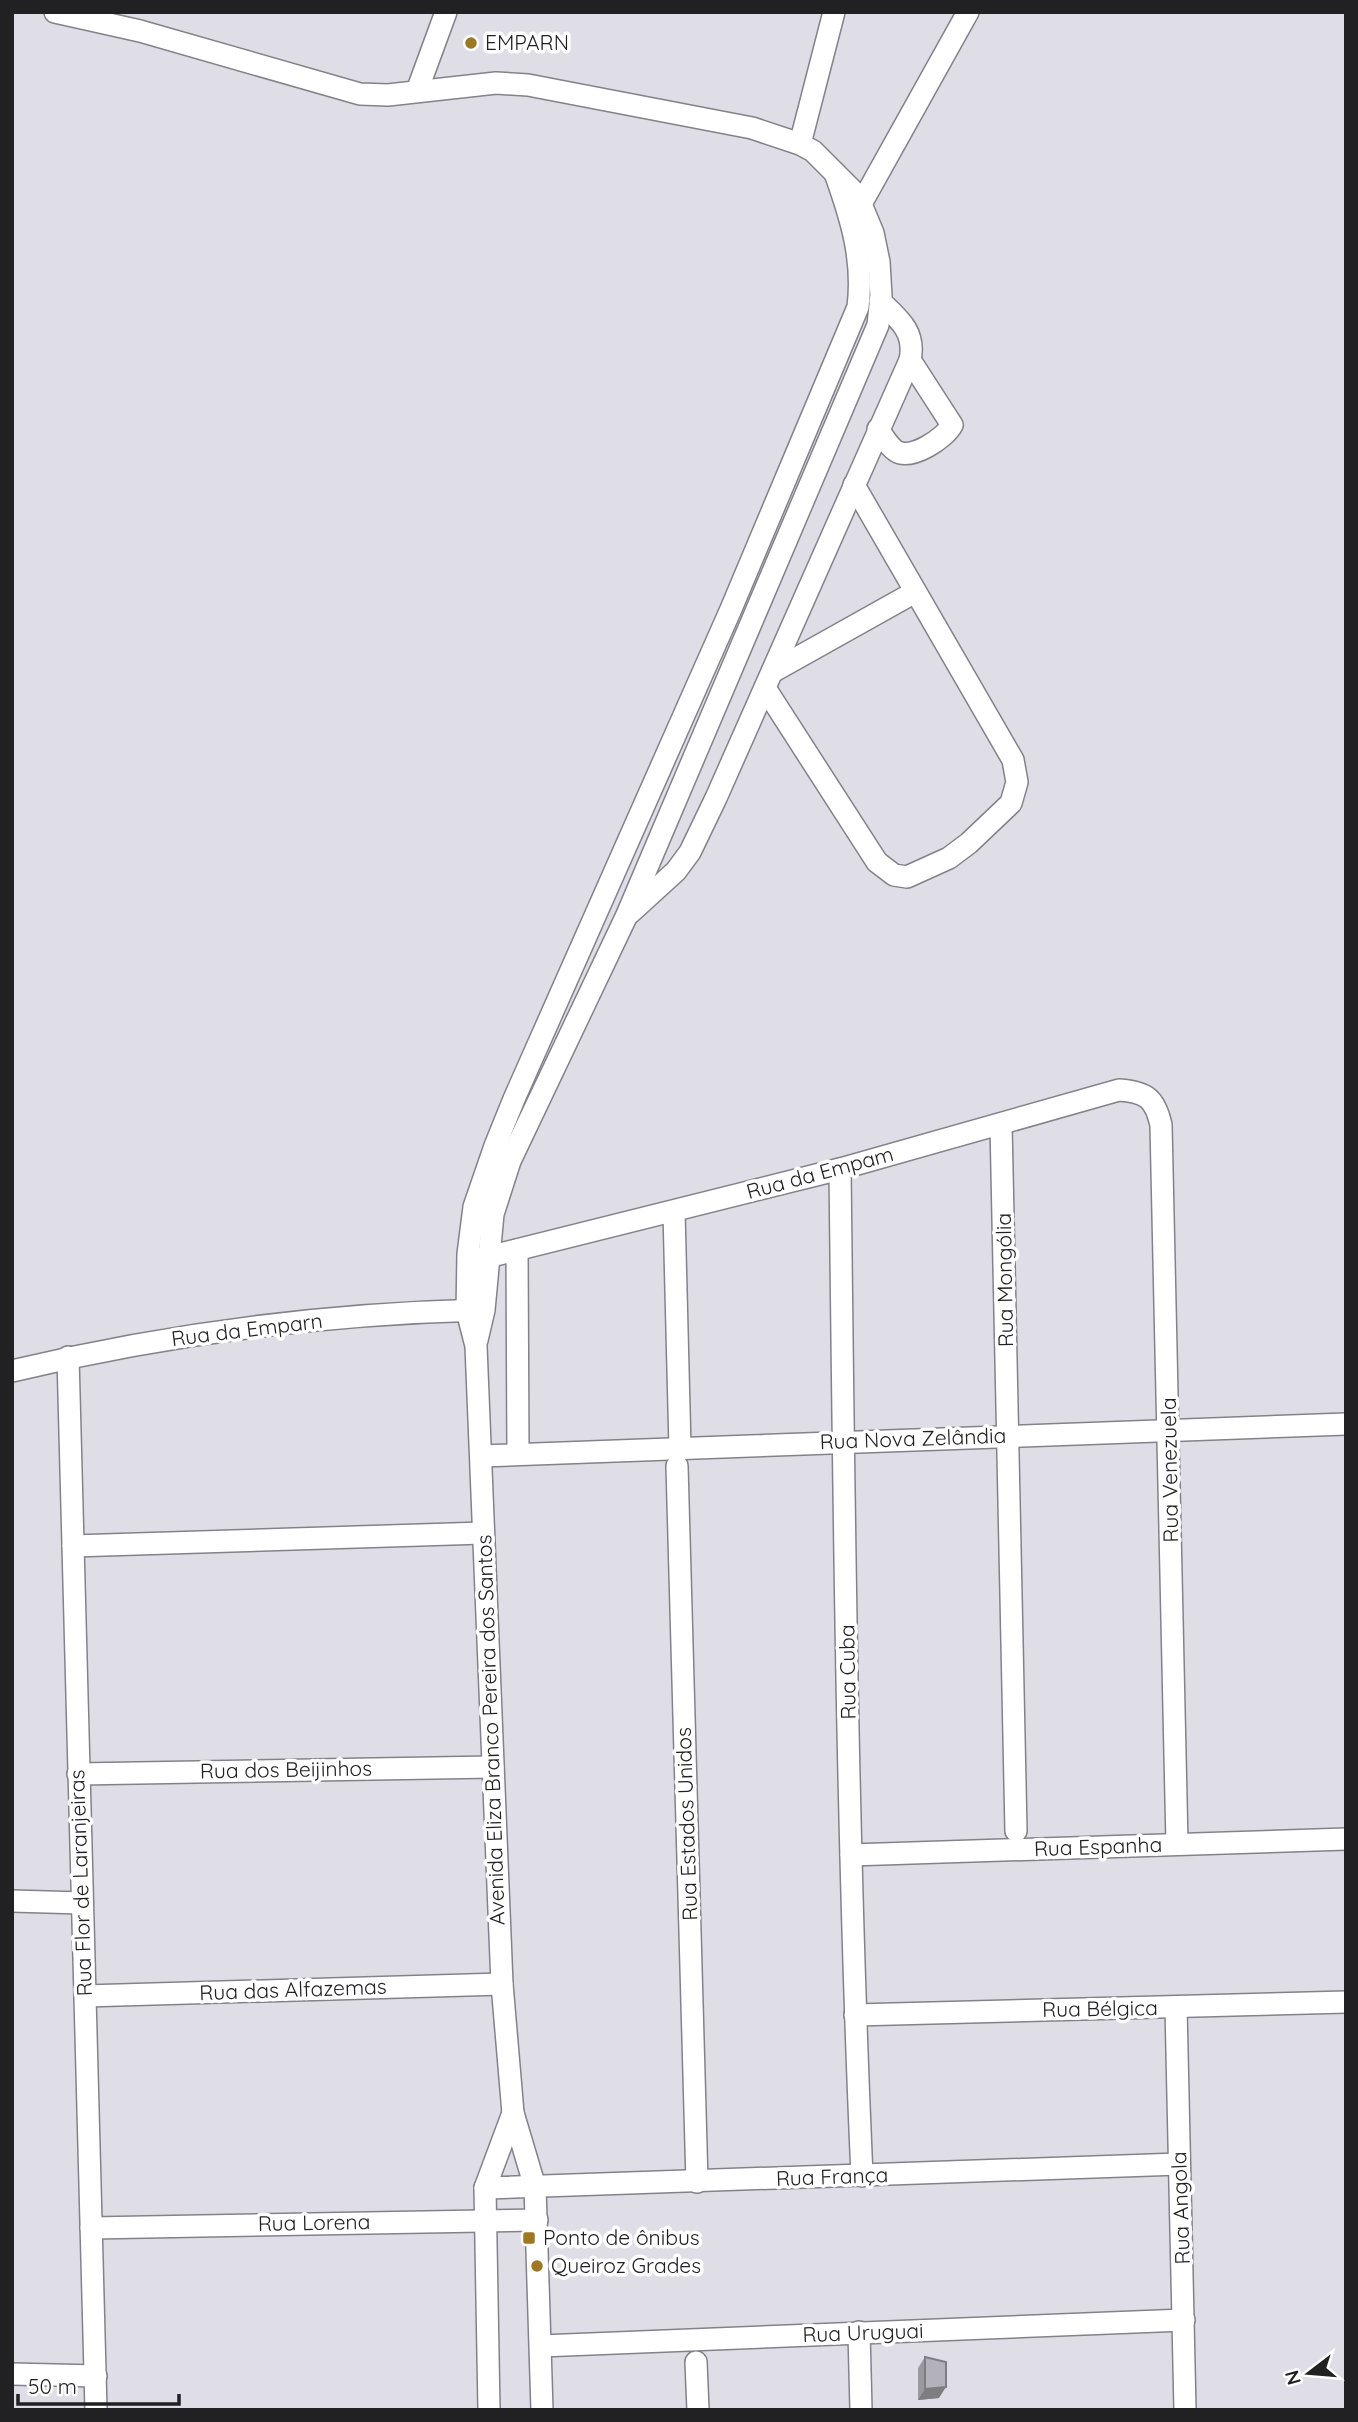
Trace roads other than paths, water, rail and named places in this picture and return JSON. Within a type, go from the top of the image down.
[{"type":"street","points":[[55,12],[140,32],[360,94],[388,96],[496,83],[528,85],[729,123],[813,150],[862,204],[873,233],[879,262],[880,301],[877,325],[626,917],[510,1161],[478,1260]]},
{"type":"street","points":[[417,91],[446,12]]},
{"type":"street","points":[[800,144],[834,12]]},
{"type":"street","points":[[862,204],[968,12]]},
{"type":"street","points":[[478,1260],[474,1207],[495,1146],[753,559],[858,307],[860,262],[854,226],[835,173]]},
{"type":"street","points":[[626,917],[661,887],[690,852],[910,360],[911,337],[904,324],[880,301]]},
{"type":"street","points":[[878,429],[894,451],[905,455],[918,451],[947,434],[951,425],[910,360]]},
{"type":"street","points":[[768,680],[877,862],[894,875],[907,877],[948,858],[968,844],[1011,803],[1017,782],[1013,760],[854,485]]},
{"type":"street","points":[[753,559],[809,585]]},
{"type":"street","points":[[768,680],[915,592]]},
{"type":"street","name":"Rua da Empam","points":[[478,1260],[840,1168],[1119,1090],[1135,1091],[1150,1098]]},
{"type":"street","name":"Rua Venezuela","points":[[1150,1098],[1157,1109],[1161,1125],[1177,1844]]},
{"type":"street","name":"Rua Mongólia","points":[[1001,1124],[1016,1831]]},
{"type":"street","name":"Rua Cuba","points":[[840,1168],[851,1855],[862,2176]]},
{"type":"street","name":"Rua Estados Unidos","points":[[674,1212],[697,2182]]},
{"type":"street","points":[[517,1250],[518,1454]]},
{"type":"street","name":"Avenida Eliza Branco Pereira dos Santos","points":[[478,1260],[476,1346],[502,1984],[513,2113],[535,2187],[542,2410]]},
{"type":"street","name":"Rua da Emparn","points":[[12,1371],[68,1357],[263,1324],[475,1310]]},
{"type":"street","name":"Rua Flor de Laranjeiras","points":[[68,1357],[96,2410]]},
{"type":"street","name":"Rua Nova Zelândia","points":[[481,1455],[678,1457],[843,1442],[1346,1424]]},
{"type":"street","points":[[73,1546],[483,1533]]},
{"type":"street","name":"Rua dos Beijinhos","points":[[78,1774],[493,1767]]},
{"type":"street","name":"Rua Espanha","points":[[851,1855],[1346,1839]]},
{"type":"street","points":[[12,1901],[82,1903]]},
{"type":"street","name":"Rua das Alfazemas","points":[[85,1996],[502,1984]]},
{"type":"street","name":"Rua Bélgica","points":[[855,2015],[1346,2002]]},
{"type":"street","name":"Rua Angola","points":[[1176,2007],[1185,2410]]},
{"type":"street","name":"Avenida Eliza Branco Pereira dos Santos","points":[[489,2410],[485,2188],[513,2113]]},
{"type":"street","name":"Rua França","points":[[485,2188],[1179,2164]]},
{"type":"street","name":"Rua Lorena","points":[[91,2228],[537,2220]]},
{"type":"street","name":"Rua Uruguai","points":[[541,2346],[1184,2320]]},
{"type":"street","points":[[859,2332],[861,2410]]},
{"type":"street","points":[[696,2362],[698,2410]]},
{"type":"street","points":[[12,2374],[96,2376]]},
{"type":"place","name":"EMPARN","points":[[471,43]]},
{"type":"place","name":"Ponto de ônibus","points":[[529,2238]]},
{"type":"place","name":"Queiroz Grades","points":[[537,2266]]}]
